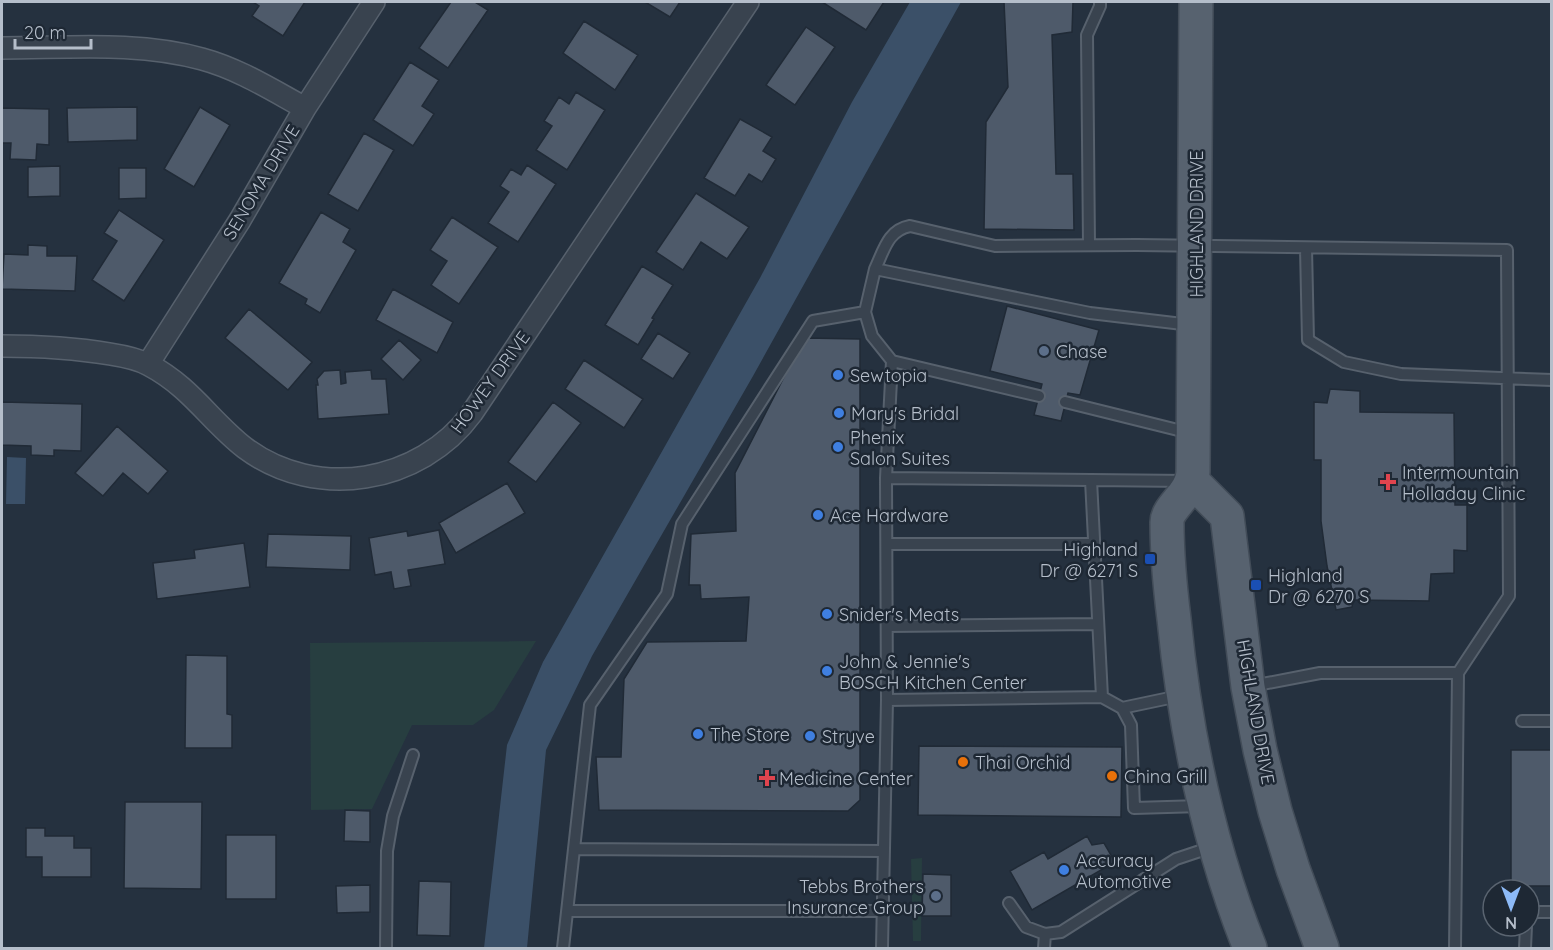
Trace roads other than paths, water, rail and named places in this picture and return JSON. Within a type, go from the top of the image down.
[{"type":"main road","name":"HIGHLAND DRIVE","points":[[1196,2],[1193,482],[1227,516],[1248,687],[1275,811],[1293,869],[1323,948]]},
{"type":"main road","points":[[1193,482],[1166,518],[1170,579],[1183,696],[1204,806],[1215,846],[1250,948]]},
{"type":"street","name":"SENOMA DRIVE","points":[[148,364],[240,220],[305,108],[374,2]]},
{"type":"street","name":"HOWEY DRIVE","points":[[2,346],[74,349],[123,356],[148,364],[185,389],[246,448],[264,460],[304,475],[325,479],[348,479],[391,472],[423,457],[450,438],[472,413],[748,2]]},
{"type":"street","points":[[2,48],[129,48],[176,53],[220,65],[305,108]]},
{"type":"lane","points":[[1089,245],[1087,35],[1100,2]]},
{"type":"lane","points":[[1039,396],[892,361],[872,336],[865,312],[875,269],[890,236],[901,228],[910,226],[995,246],[1507,250],[1509,596],[1458,673],[1455,948]]},
{"type":"lane","points":[[1306,248],[1308,340],[1344,362],[1401,374],[1551,380]]},
{"type":"lane","points":[[875,269],[1090,313],[1195,325]]},
{"type":"lane","points":[[563,948],[590,705],[668,594],[682,524],[813,321],[865,312]]},
{"type":"lane","points":[[882,948],[887,700],[886,478],[892,361]]},
{"type":"lane","points":[[1065,402],[1194,434]]},
{"type":"lane","points":[[886,478],[1193,482]]},
{"type":"lane","points":[[1090,480],[1102,697]]},
{"type":"lane","points":[[887,544],[1094,544]]},
{"type":"lane","points":[[887,626],[1098,624]]},
{"type":"lane","points":[[1248,687],[1320,673],[1458,673]]},
{"type":"lane","points":[[1122,708],[1183,696]]},
{"type":"lane","points":[[887,700],[1102,697],[1122,708],[1131,725],[1134,808],[1204,806]]},
{"type":"lane","points":[[1522,721],[1551,721]]},
{"type":"lane","points":[[386,948],[387,851],[393,816],[413,755]]},
{"type":"lane","points":[[1009,903],[1026,927],[1045,934],[1061,932],[1176,859],[1215,846]]},
{"type":"lane","points":[[574,849],[883,850]]},
{"type":"lane","points":[[568,911],[882,911]]},
{"type":"lane","points":[[1044,948],[1045,934]]},
{"type":"water","points":[[910,2],[961,2],[753,376],[592,656],[546,750],[527,948],[484,948],[507,745],[543,662],[760,278],[852,102]]},
{"type":"water","points":[[7,457],[26,458],[25,504],[6,504]]},
{"type":"place","name":"Chase","points":[[1044,351]]},
{"type":"place","name":"Sewtopia","points":[[838,375]]},
{"type":"place","name":"Mary's Bridal","points":[[839,413]]},
{"type":"place","name":"Phenix Salon Suites","points":[[838,447]]},
{"type":"place","name":"Intermountain Holladay Clinic","points":[[1388,482]]},
{"type":"place","name":"Ace Hardware","points":[[818,515]]},
{"type":"place","name":"Highland Dr @ 6271 S","points":[[1150,559]]},
{"type":"place","name":"Highland Dr @ 6270 S","points":[[1256,585]]},
{"type":"place","name":"Snider's Meats","points":[[827,614]]},
{"type":"place","name":"John & Jennie's BOSCH Kitchen Center","points":[[827,671]]},
{"type":"place","name":"The Store","points":[[698,734]]},
{"type":"place","name":"Stryve","points":[[810,736]]},
{"type":"place","name":"Thai Orchid","points":[[963,762]]},
{"type":"place","name":"China Grill","points":[[1112,776]]},
{"type":"place","name":"Medicine Center","points":[[767,778]]},
{"type":"place","name":"Accuracy Automotive","points":[[1064,870]]},
{"type":"place","name":"Tebbs Brothers Insurance Group","points":[[936,896]]}]
